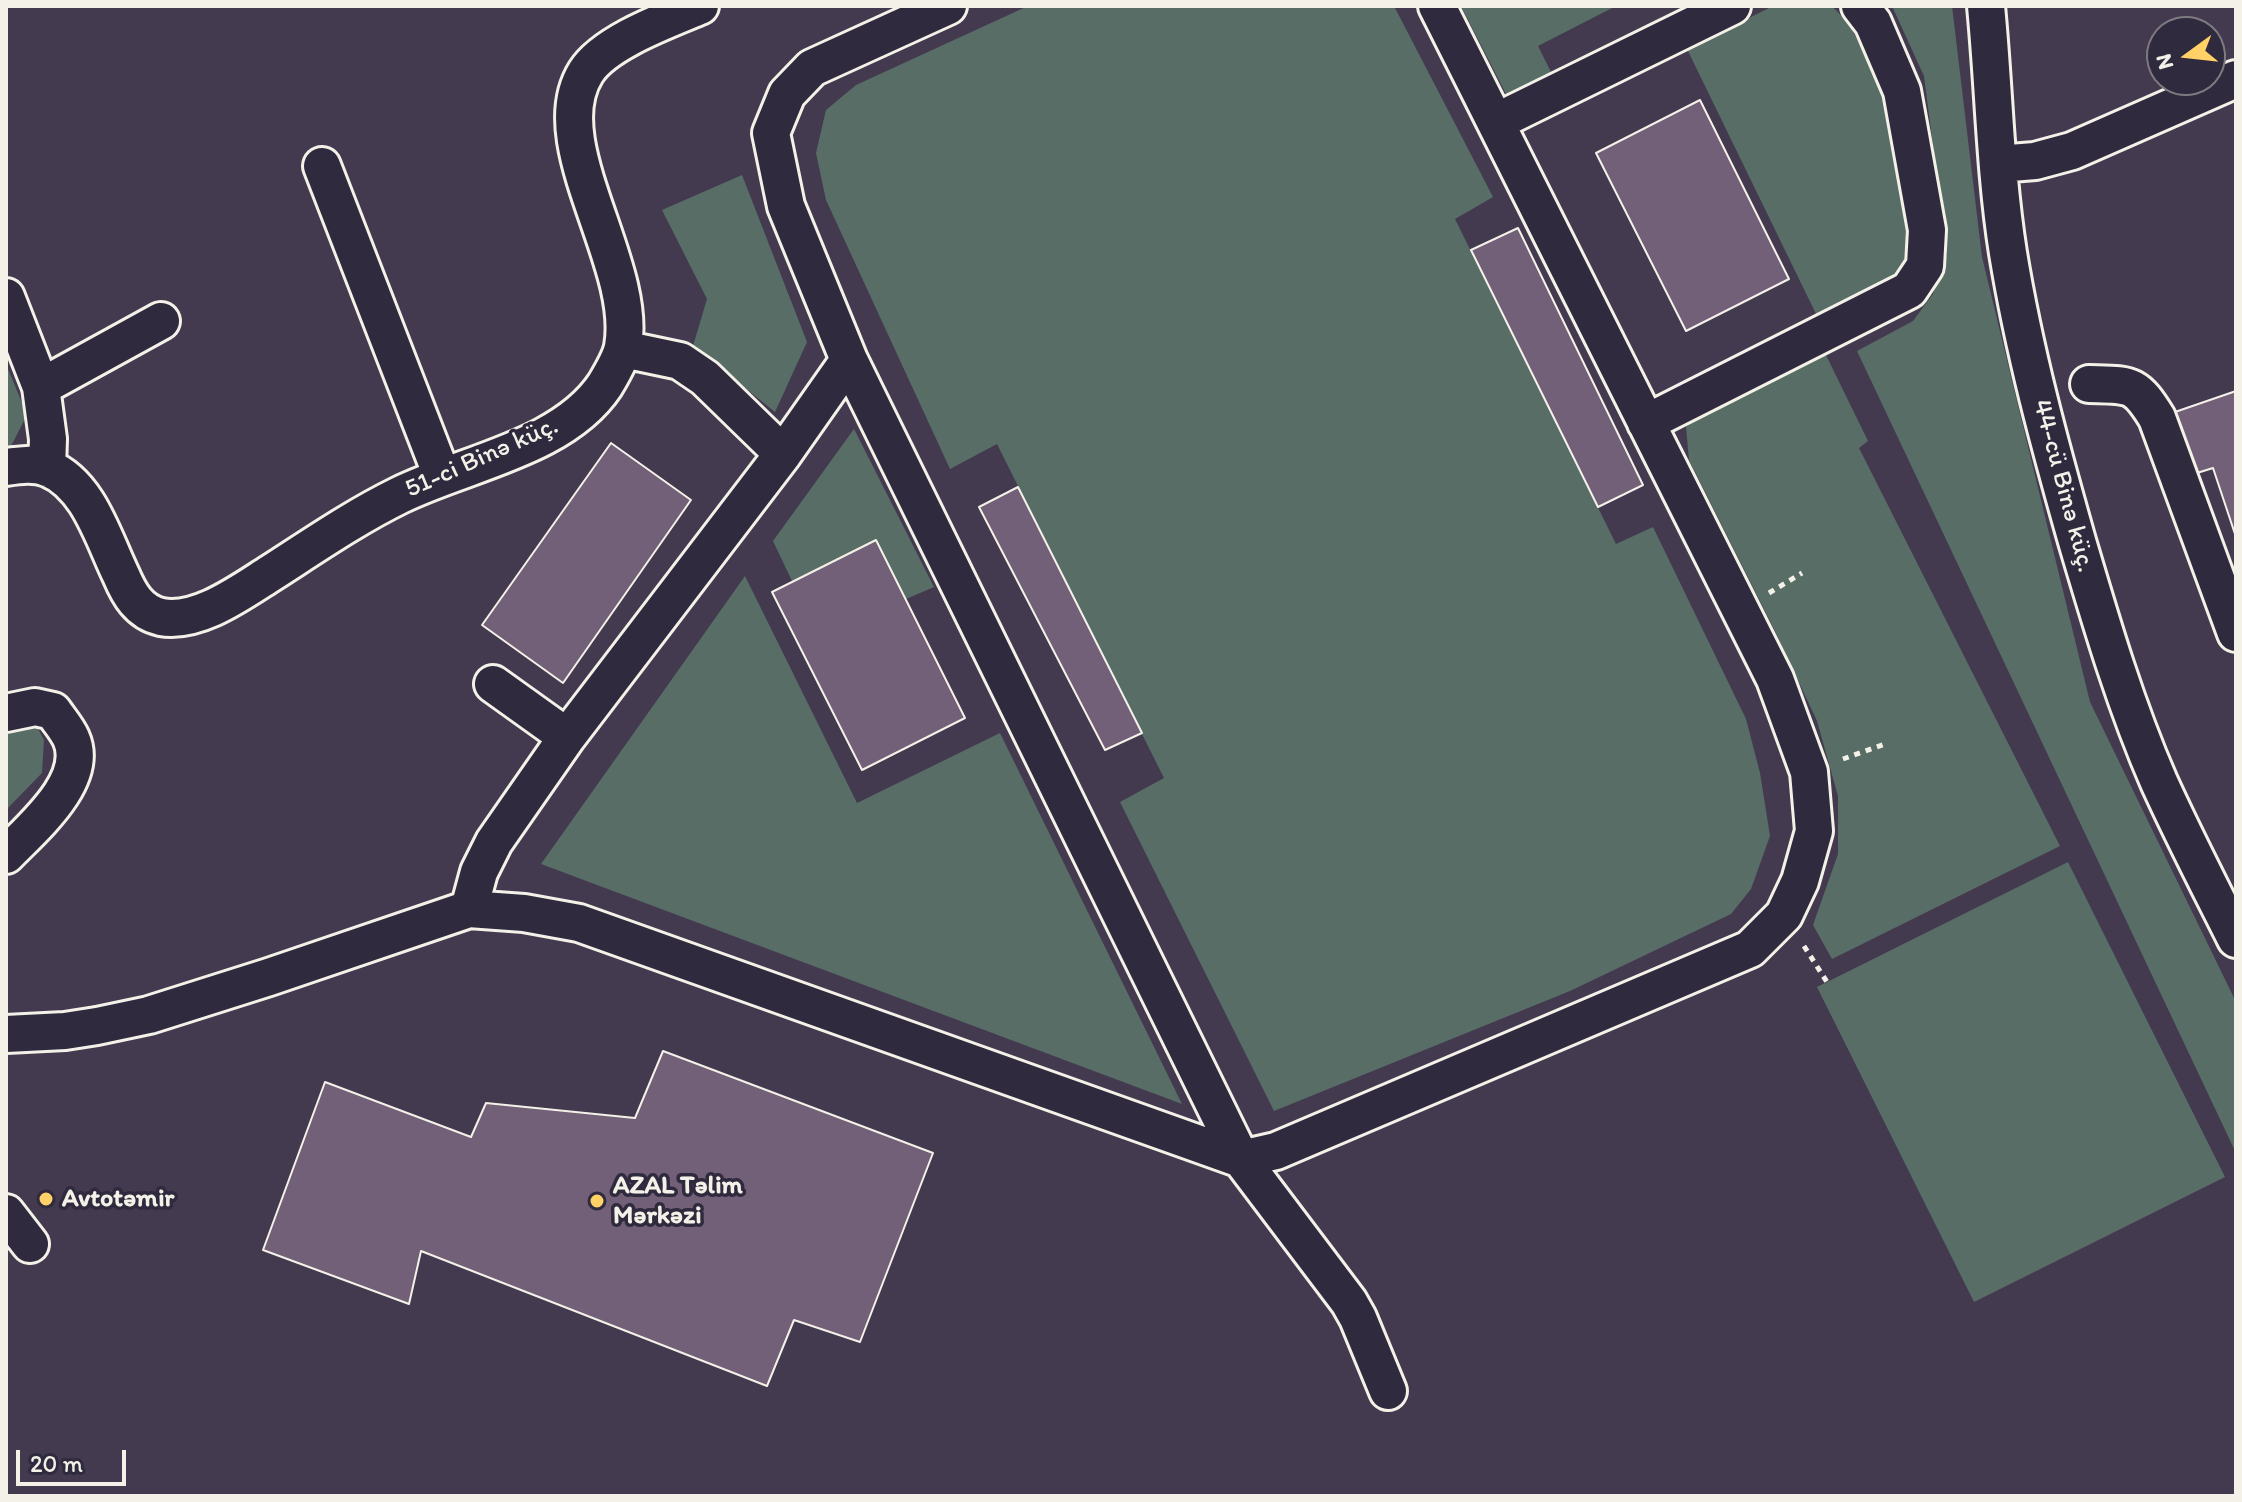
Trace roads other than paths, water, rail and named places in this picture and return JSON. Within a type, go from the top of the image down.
[{"type":"street","name":"51-ci Binə küç.","points":[[47,468],[69,481],[88,505],[130,595],[144,610],[162,617],[192,615],[225,602],[398,495],[529,444],[581,412],[604,386],[623,349],[624,316],[620,285],[577,152],[573,121],[576,97],[586,71],[613,46],[700,6]]},
{"type":"street","points":[[948,6],[812,68],[787,94],[771,133],[786,206],[849,360],[1241,1159],[1349,1302],[1388,1391]]},
{"type":"street","points":[[6,1034],[65,1031],[149,1015],[469,909],[524,913],[579,923],[1241,1159],[1276,1151],[1750,949],[1784,915],[1800,881],[1814,831],[1809,772],[1775,679],[1437,6]]},
{"type":"street","points":[[1496,122],[1732,6]]},
{"type":"street","points":[[1646,423],[1909,290],[1925,266],[1927,230],[1902,91],[1873,23],[1860,6]]},
{"type":"street","name":"44-cü Binə küç.","points":[[1986,6],[2008,252],[2032,374],[2061,486],[2096,606],[2133,714],[2159,781],[2236,939]]},
{"type":"street","points":[[1998,164],[2035,161],[2072,151],[2236,79]]},
{"type":"street","points":[[322,166],[442,476]]},
{"type":"street","points":[[6,297],[41,387],[48,439],[47,468],[28,464],[6,467]]},
{"type":"street","points":[[41,387],[161,321]]},
{"type":"street","points":[[623,349],[680,361],[705,378],[783,454]]},
{"type":"street","points":[[469,909],[479,872],[494,842],[567,737],[783,454],[849,360]]},
{"type":"street","points":[[2089,384],[2128,385],[2144,396],[2157,418],[2236,633]]},
{"type":"street","points":[[493,684],[567,737]]},
{"type":"street","points":[[6,713],[35,707],[53,711],[72,740],[75,765],[58,801],[6,855]]},
{"type":"street","points":[[6,1213],[30,1244]]},
{"type":"place","name":"Avtotəmir","points":[[46,1199]]},
{"type":"place","name":"AZAL Təlim Mərkəzi","points":[[597,1201]]}]
